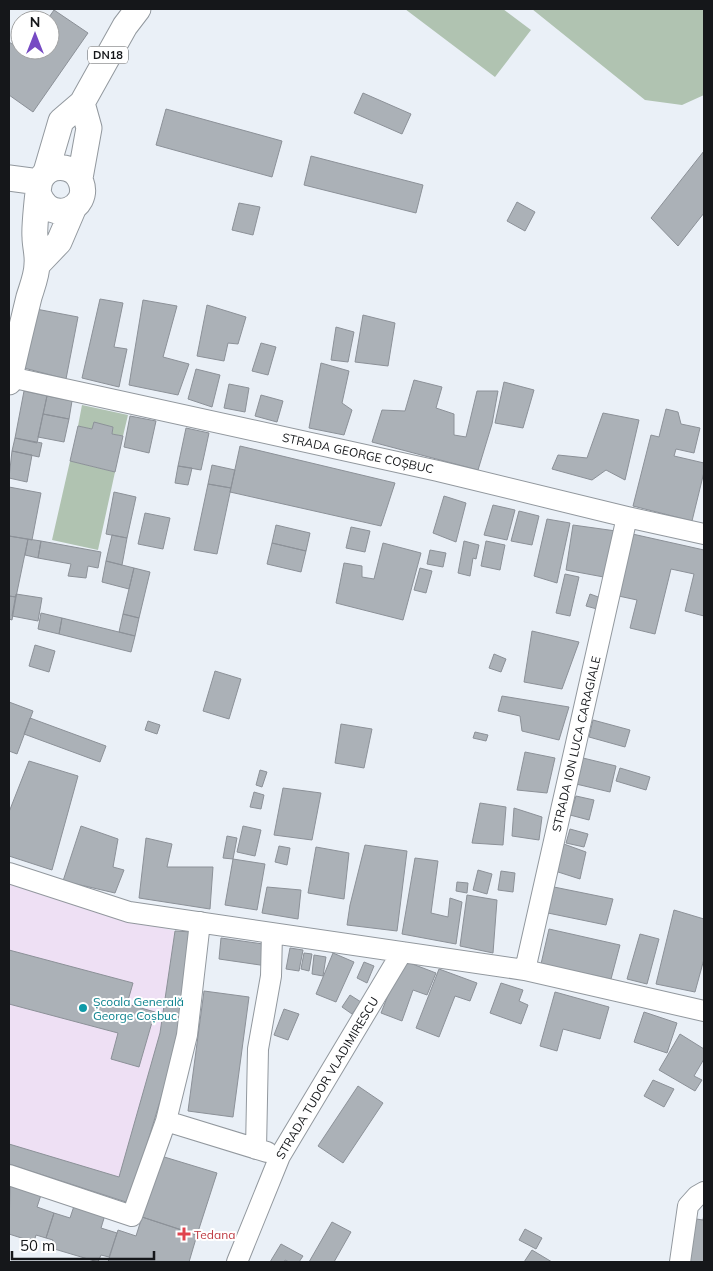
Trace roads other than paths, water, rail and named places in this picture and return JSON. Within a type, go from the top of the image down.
[{"type":"main road","name":"DN18","points":[[9,380],[38,264],[35,236],[41,183],[61,121],[82,103],[125,26],[138,9]]},
{"type":"main road","points":[[38,264],[60,242],[74,207],[82,197],[83,190],[80,178],[89,128],[82,103]]},
{"type":"main road","points":[[74,207],[62,212],[50,209],[41,200],[41,183],[58,167],[76,173],[80,178]]},
{"type":"main road","points":[[9,178],[41,183]]},
{"type":"street","name":"STRADA GEORGE COȘBUC","points":[[9,380],[438,471],[704,534]]},
{"type":"street","name":"STRADA ION LUCA CARAGIALE","points":[[525,970],[627,517]]},
{"type":"street","points":[[9,873],[129,912],[525,970],[704,1012]]},
{"type":"street","points":[[9,1175],[132,1216],[166,1121],[187,1035],[200,922]]},
{"type":"street","points":[[256,1149],[258,1049],[271,976],[272,933]]},
{"type":"street","name":"STRADA TUDOR VLADIMIRESCU","points":[[236,1262],[280,1156],[402,952]]},
{"type":"street","points":[[166,1121],[280,1156]]},
{"type":"street","points":[[680,1262],[688,1206],[696,1196],[704,1192]]},
{"type":"place","name":"Școala Generală George Coșbuc","points":[[83,1008]]},
{"type":"place","name":"Tedana","points":[[184,1234]]}]
